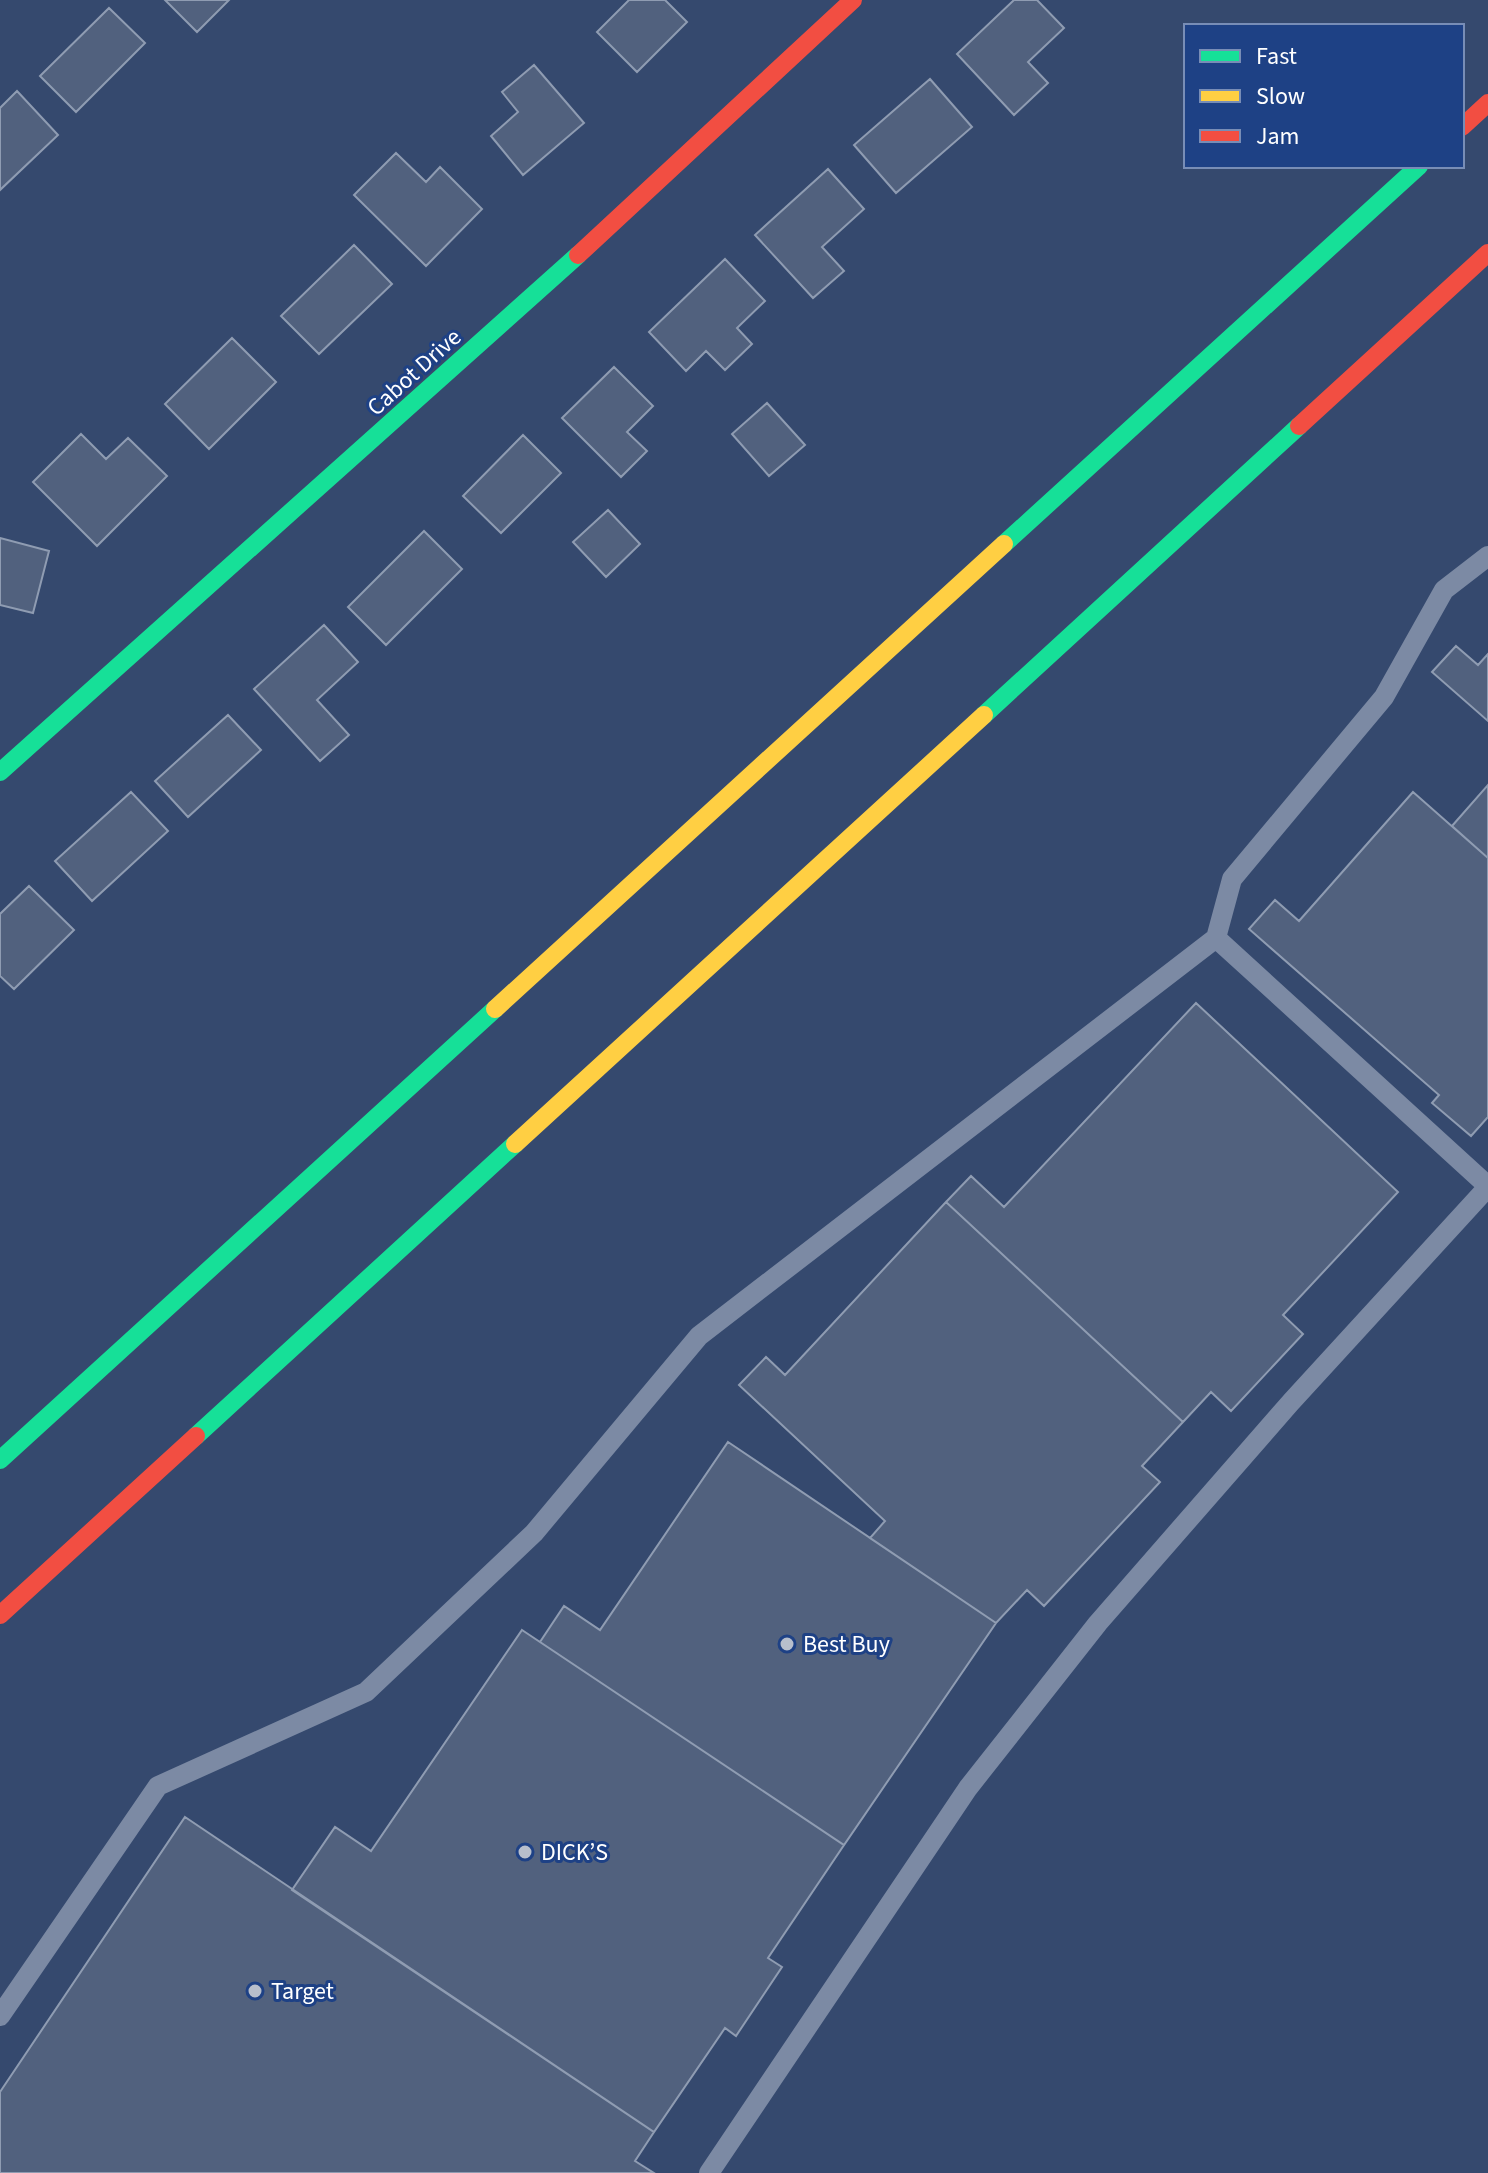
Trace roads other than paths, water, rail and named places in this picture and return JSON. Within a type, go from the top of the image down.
[{"type":"main road","name":"Cabot Drive","points":[[0,772],[474,351],[853,0]]},
{"type":"main road","points":[[1464,125],[1488,103]]},
{"type":"main road","points":[[0,1460],[1417,168]]},
{"type":"main road","points":[[0,1615],[1488,253]]},
{"type":"lane","points":[[0,2016],[158,1786],[366,1692],[534,1533],[699,1336],[1216,938],[1232,879],[1384,697],[1444,590],[1488,556]]},
{"type":"lane","points":[[709,2173],[968,1788],[1098,1623],[1291,1402],[1488,1187],[1216,938]]},
{"type":"place","name":"Best Buy","points":[[787,1644]]},
{"type":"place","name":"DICK’S","points":[[525,1852]]},
{"type":"place","name":"Target","points":[[255,1991]]}]
